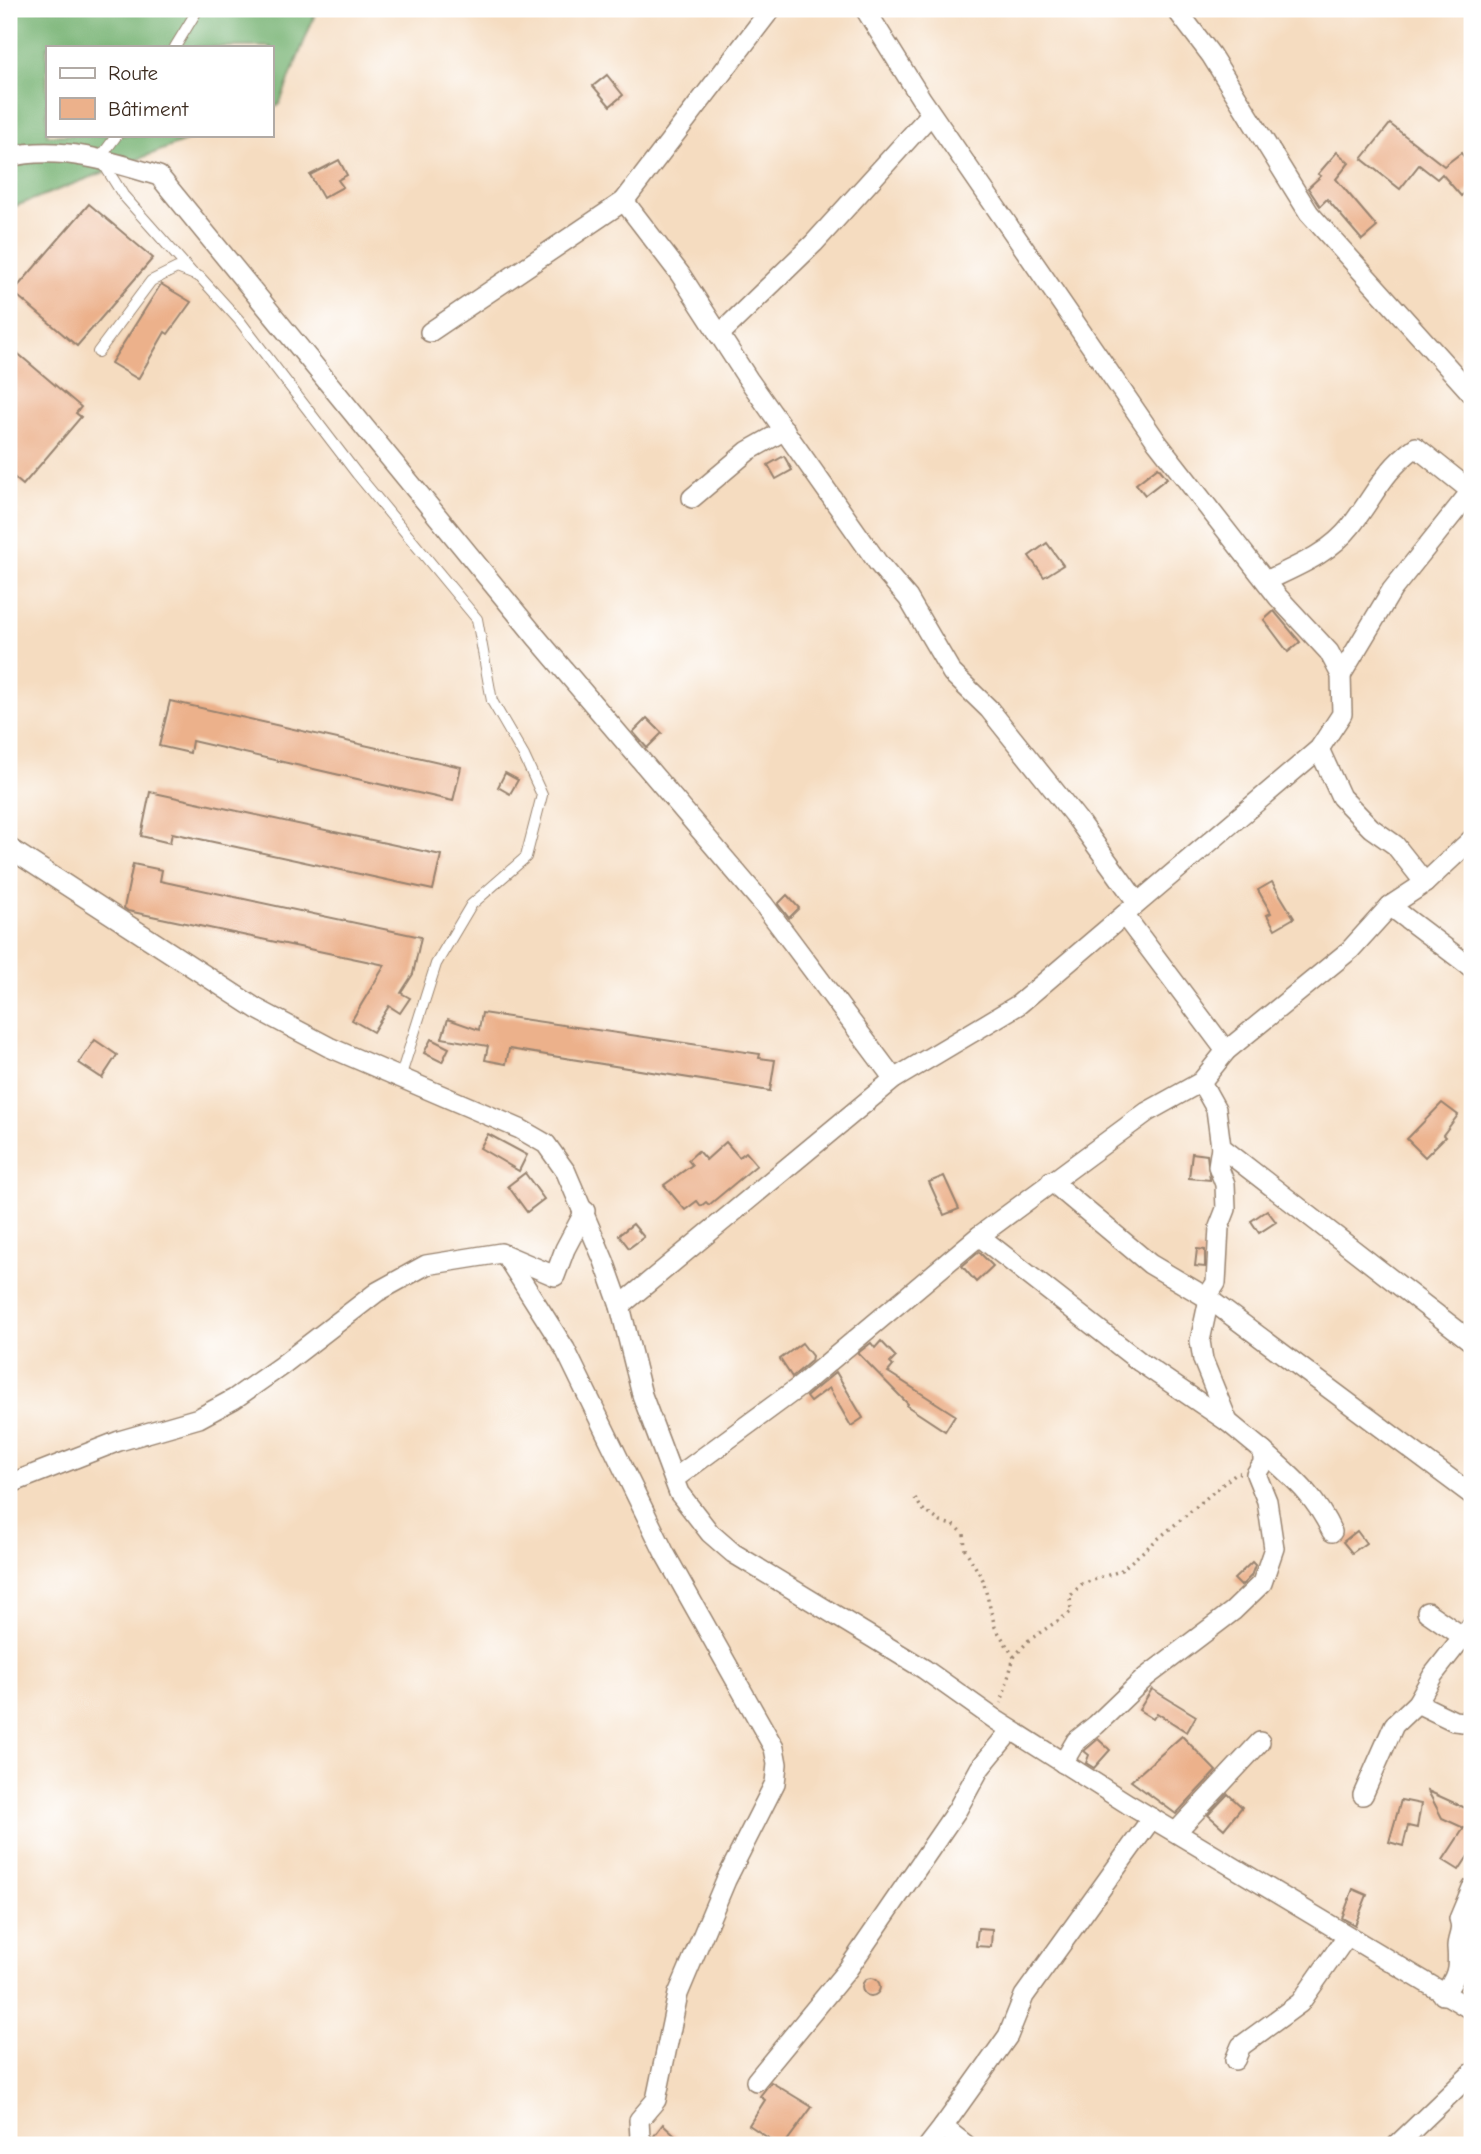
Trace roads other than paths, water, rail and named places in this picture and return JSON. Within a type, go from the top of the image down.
[{"type":"street","points":[[430,332],[624,201],[771,9]]},
{"type":"street","points":[[620,1306],[894,1079],[1018,1004],[1319,749],[1342,713],[1341,675],[1329,652],[1266,582],[1157,442],[931,114],[865,9]]},
{"type":"street","points":[[1176,9],[1211,55],[1309,213],[1472,394]]},
{"type":"street","points":[[719,335],[814,243],[931,114]]},
{"type":"street","points":[[9,157],[30,152],[100,158],[159,176],[537,638],[764,905],[894,1079]]},
{"type":"street","points":[[624,201],[680,274],[719,335],[878,563],[908,598],[953,673],[989,709],[1037,769],[1226,1051]]},
{"type":"street","points":[[692,498],[748,451],[785,430]]},
{"type":"street","points":[[1266,582],[1322,554],[1350,527],[1394,463],[1416,447],[1472,490],[1392,590],[1341,675]]},
{"type":"street","points":[[1319,749],[1341,797],[1371,828],[1395,845],[1425,883]]},
{"type":"street","points":[[674,1479],[799,1387],[979,1236],[1051,1181],[1147,1112],[1201,1082],[1226,1051],[1350,950],[1390,906],[1425,883],[1472,839]]},
{"type":"street","points":[[9,848],[257,1009],[329,1047],[520,1129],[545,1144],[566,1171],[585,1211],[620,1306],[642,1395],[679,1493],[701,1523],[733,1553],[924,1669],[1003,1725],[1063,1763],[1443,1995],[1472,2010]]},
{"type":"street","points":[[1390,906],[1472,968]]},
{"type":"street","points":[[1201,1082],[1216,1109],[1221,1147],[1217,1166],[1225,1184],[1226,1209],[1219,1227],[1216,1283],[1207,1299],[1200,1341],[1203,1360],[1228,1422]]},
{"type":"street","points":[[1221,1147],[1472,1342]]},
{"type":"street","points":[[1051,1181],[1150,1264],[1207,1299],[1472,1495]]},
{"type":"street","points":[[9,1484],[119,1441],[199,1418],[234,1399],[281,1366],[377,1292],[426,1265],[501,1253],[555,1276],[565,1249],[585,1211]]},
{"type":"street","points":[[979,1236],[1140,1363],[1228,1422],[1263,1451],[1297,1480],[1319,1506],[1332,1532]]},
{"type":"street","points":[[506,1256],[565,1349],[665,1553],[774,1748],[777,1764],[775,1783],[726,1880],[678,1994],[656,2100],[639,2120],[640,2138],[645,2145]]},
{"type":"street","points":[[1063,1763],[1076,1741],[1097,1725],[1146,1677],[1233,1611],[1262,1583],[1274,1548],[1267,1501],[1258,1472],[1263,1463],[1263,1451]]},
{"type":"street","points":[[1363,1795],[1394,1725],[1417,1703],[1433,1675],[1470,1635],[1427,1612]]},
{"type":"street","points":[[1417,1703],[1454,1721],[1472,1723]]},
{"type":"street","points":[[756,2081],[848,1969],[957,1810],[1003,1725]]},
{"type":"street","points":[[1176,1832],[1260,1742]]},
{"type":"street","points":[[929,2145],[1008,2036],[1024,1996],[1152,1818]]},
{"type":"street","points":[[1443,1995],[1458,1975],[1457,1946],[1463,1927],[1459,1919],[1472,1888]]},
{"type":"street","points":[[1235,2060],[1241,2046],[1300,2003],[1347,1936]]},
{"type":"street","points":[[1396,2145],[1472,2073]]},
{"type":"street","points":[[943,2127],[966,2145]]},
{"type":"lane","points":[[176,46],[198,9]]},
{"type":"lane","points":[[116,136],[100,158],[123,195],[193,274]]},
{"type":"lane","points":[[98,352],[151,281],[177,268],[200,277],[239,320],[357,474],[477,619],[492,701],[524,756],[542,795],[526,857],[471,905],[436,964],[400,1077]]}]
